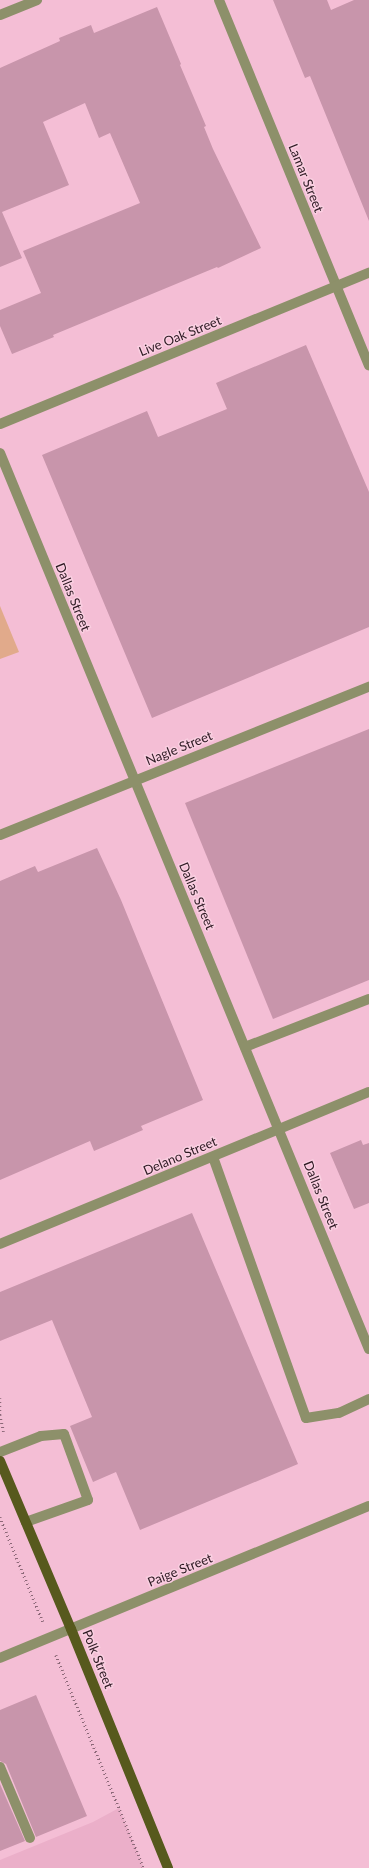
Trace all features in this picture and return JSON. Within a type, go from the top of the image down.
[{"type":"main road","name":"Polk Street","points":[[0,1461],[71,1629],[168,1868]]},
{"type":"street","points":[[0,15],[37,0]]},
{"type":"street","name":"Lamar Street","points":[[219,0],[369,365]]},
{"type":"street","name":"Live Oak Street","points":[[0,424],[369,273]]},
{"type":"street","name":"Dallas Street","points":[[0,453],[369,1349]]},
{"type":"street","name":"Nagle Street","points":[[0,835],[369,687]]},
{"type":"street","points":[[245,1047],[369,999]]},
{"type":"street","name":"Delano Street","points":[[0,1244],[369,1092]]},
{"type":"street","points":[[213,1157],[306,1418],[339,1413],[369,1399]]},
{"type":"street","points":[[0,1452],[41,1436],[64,1434],[88,1500],[26,1522]]},
{"type":"street","name":"Paige Street","points":[[0,1658],[369,1506]]},
{"type":"street","points":[[0,1767],[30,1838]]},
{"type":"path","points":[[0,1517],[144,1868]]},
{"type":"shaded area","points":[[0,606],[19,652],[0,659]]},
{"type":"shaded area","points":[[119,1808],[144,1868],[0,1868],[0,1860],[93,1822]]},
{"type":"building","points":[[273,0],[327,0],[331,10],[354,0],[369,0],[369,221],[310,76],[305,78]]},
{"type":"building","points":[[157,7],[206,126],[204,127],[213,149],[261,248],[218,268],[217,267],[53,335],[54,337],[12,354],[0,326],[0,310],[41,293],[23,251],[140,203],[110,133],[99,138],[85,103],[43,122],[69,185],[2,212],[22,258],[0,267],[0,68],[60,41],[59,38],[91,25],[94,33]]},
{"type":"building","points":[[306,345],[369,492],[369,627],[152,718],[42,455],[147,411],[158,437],[227,409],[216,383]]},
{"type":"building","points":[[369,729],[369,980],[273,1019],[185,803]]},
{"type":"building","points":[[97,848],[121,900],[203,1100],[141,1126],[143,1130],[94,1151],[90,1141],[0,1180],[0,881],[35,866],[38,872]]},
{"type":"building","points":[[361,1140],[363,1145],[369,1143],[369,1203],[354,1209],[330,1153]]},
{"type":"building","points":[[192,1213],[298,1464],[140,1530],[116,1472],[93,1482],[70,1426],[92,1417],[52,1320],[0,1341],[0,1292]]},
{"type":"building","points":[[36,1695],[87,1816],[36,1837],[6,1764],[0,1761],[0,1710]]},
{"type":"building","points":[[0,1784],[25,1841],[0,1851]]}]
